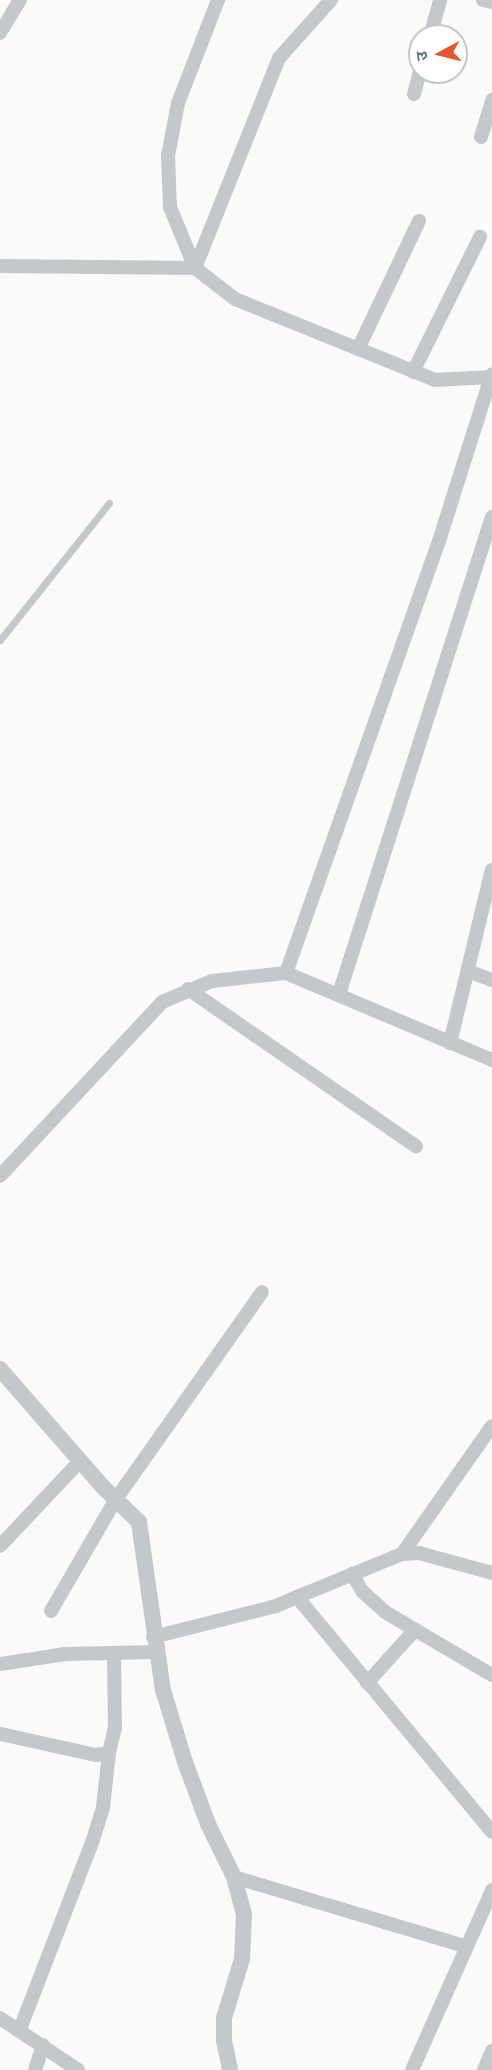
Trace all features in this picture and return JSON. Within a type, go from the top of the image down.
[{"type":"street","points":[[0,33],[20,0]]},
{"type":"street","points":[[218,0],[178,103],[168,156],[170,207],[195,268],[235,299],[414,372],[451,382],[492,376],[435,552],[286,973]]},
{"type":"street","points":[[195,268],[279,58],[331,0]]},
{"type":"street","points":[[433,24],[440,0]]},
{"type":"street","points":[[483,0],[492,2]]},
{"type":"street","points":[[414,94],[417,84]]},
{"type":"street","points":[[481,137],[492,100]]},
{"type":"street","points":[[358,349],[418,221]]},
{"type":"street","points":[[414,372],[480,237]]},
{"type":"street","points":[[0,266],[195,268]]},
{"type":"street","points":[[339,994],[492,517]]},
{"type":"street","points":[[446,1042],[468,971],[492,870]]},
{"type":"street","points":[[468,971],[492,980]]},
{"type":"street","points":[[0,1176],[162,1002],[188,989],[212,981],[286,973],[339,994],[410,1028],[492,1060]]},
{"type":"street","points":[[188,989],[416,1146]]},
{"type":"street","points":[[51,1611],[63,1586],[87,1551],[116,1499],[262,1292]]},
{"type":"street","points":[[1,1371],[80,1461],[139,1521],[144,1541],[154,1645],[185,1762],[208,1824],[234,1877],[246,1938],[224,2018],[224,2041],[230,2070]]},
{"type":"street","points":[[402,1554],[492,1426]]},
{"type":"street","points":[[0,1546],[80,1461]]},
{"type":"street","points":[[0,1664],[65,1654],[114,1655],[154,1645],[276,1606],[402,1554],[419,1553],[492,1573]]},
{"type":"street","points":[[352,1574],[363,1592],[385,1612],[492,1675]]},
{"type":"street","points":[[297,1597],[492,1832]]},
{"type":"street","points":[[367,1683],[414,1631]]},
{"type":"street","points":[[20,2029],[93,1840],[103,1807],[109,1754],[115,1728],[114,1655]]},
{"type":"street","points":[[1,1734],[96,1755],[109,1754]]},
{"type":"street","points":[[234,1877],[467,1947]]},
{"type":"street","points":[[412,2070],[492,1890]]},
{"type":"street","points":[[0,2018],[20,2029],[78,2070]]},
{"type":"street","points":[[35,2070],[43,2045]]},
{"type":"street","points":[[484,2070],[492,2051]]},
{"type":"lane","points":[[0,640],[109,503]]}]
